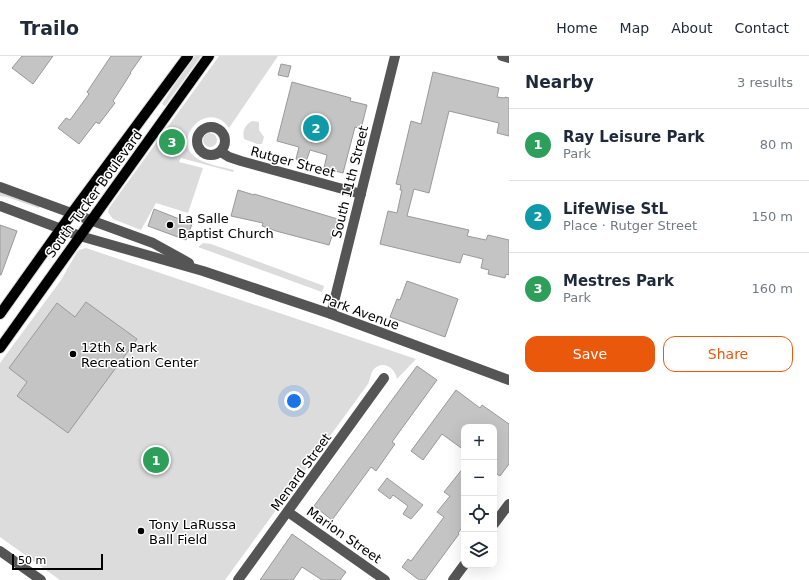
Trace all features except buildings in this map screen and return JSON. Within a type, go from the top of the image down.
[{"type":"main road","name":"South Tucker Boulevard","points":[[0,314],[72,213],[188,56]]},
{"type":"main road","name":"South Tucker Boulevard","points":[[0,348],[209,56]]},
{"type":"street","name":"South 11th Street","points":[[331,314],[395,56]]},
{"type":"street","points":[[502,56],[509,58]]},
{"type":"street","name":"Rutger Street","points":[[220,152],[241,161],[361,194]]},
{"type":"street","name":"Park Avenue","points":[[0,187],[153,243],[203,271]]},
{"type":"street","name":"Park Avenue","points":[[0,206],[80,236],[203,271],[331,314],[509,380]]},
{"type":"street","name":"Menard Street","points":[[238,580],[384,378]]},
{"type":"street","points":[[497,520],[509,504]]},
{"type":"street","name":"Marion Street","points":[[288,512],[385,580]]},
{"type":"street","points":[[0,550],[29,577],[41,580]]},
{"type":"street","points":[[453,580],[462,568]]},
{"type":"shaded area","points":[[195,56],[201,56],[165,106],[162,104]]},
{"type":"shaded area","points":[[219,56],[278,56],[229,128],[220,120],[211,117],[202,119],[194,125],[189,133],[187,142],[190,151],[198,159],[234,170],[233,172],[181,158],[179,162],[203,168],[188,213],[156,203],[141,230],[113,219],[108,212],[109,208]]},
{"type":"shaded area","points":[[252,121],[259,122],[259,130],[264,137],[262,144],[257,144],[244,139],[243,133],[245,128]]},
{"type":"shaded area","points":[[210,133],[215,135],[217,140],[215,145],[210,147],[205,145],[203,140],[205,135]]},
{"type":"shaded area","points":[[0,191],[40,207],[38,208],[0,196]]},
{"type":"shaded area","points":[[203,243],[211,244],[324,286],[322,292],[198,247]]},
{"type":"shaded area","points":[[86,248],[416,359],[397,379],[394,372],[388,366],[381,365],[374,369],[368,384],[225,580],[60,580],[0,537],[0,363],[61,280],[77,252]]},
{"type":"place","name":"LifeWise StL","points":[[316,128]]},
{"type":"place","name":"Mestres Park","points":[[172,142]]},
{"type":"place","name":"La Salle Baptist Church","points":[[170,225]]},
{"type":"place","name":"12th & Park Recreation Center","points":[[73,354]]},
{"type":"place","name":"Ray Leisure Park","points":[[156,460]]},
{"type":"place","name":"Tony LaRussa Ball Field","points":[[141,531]]}]
